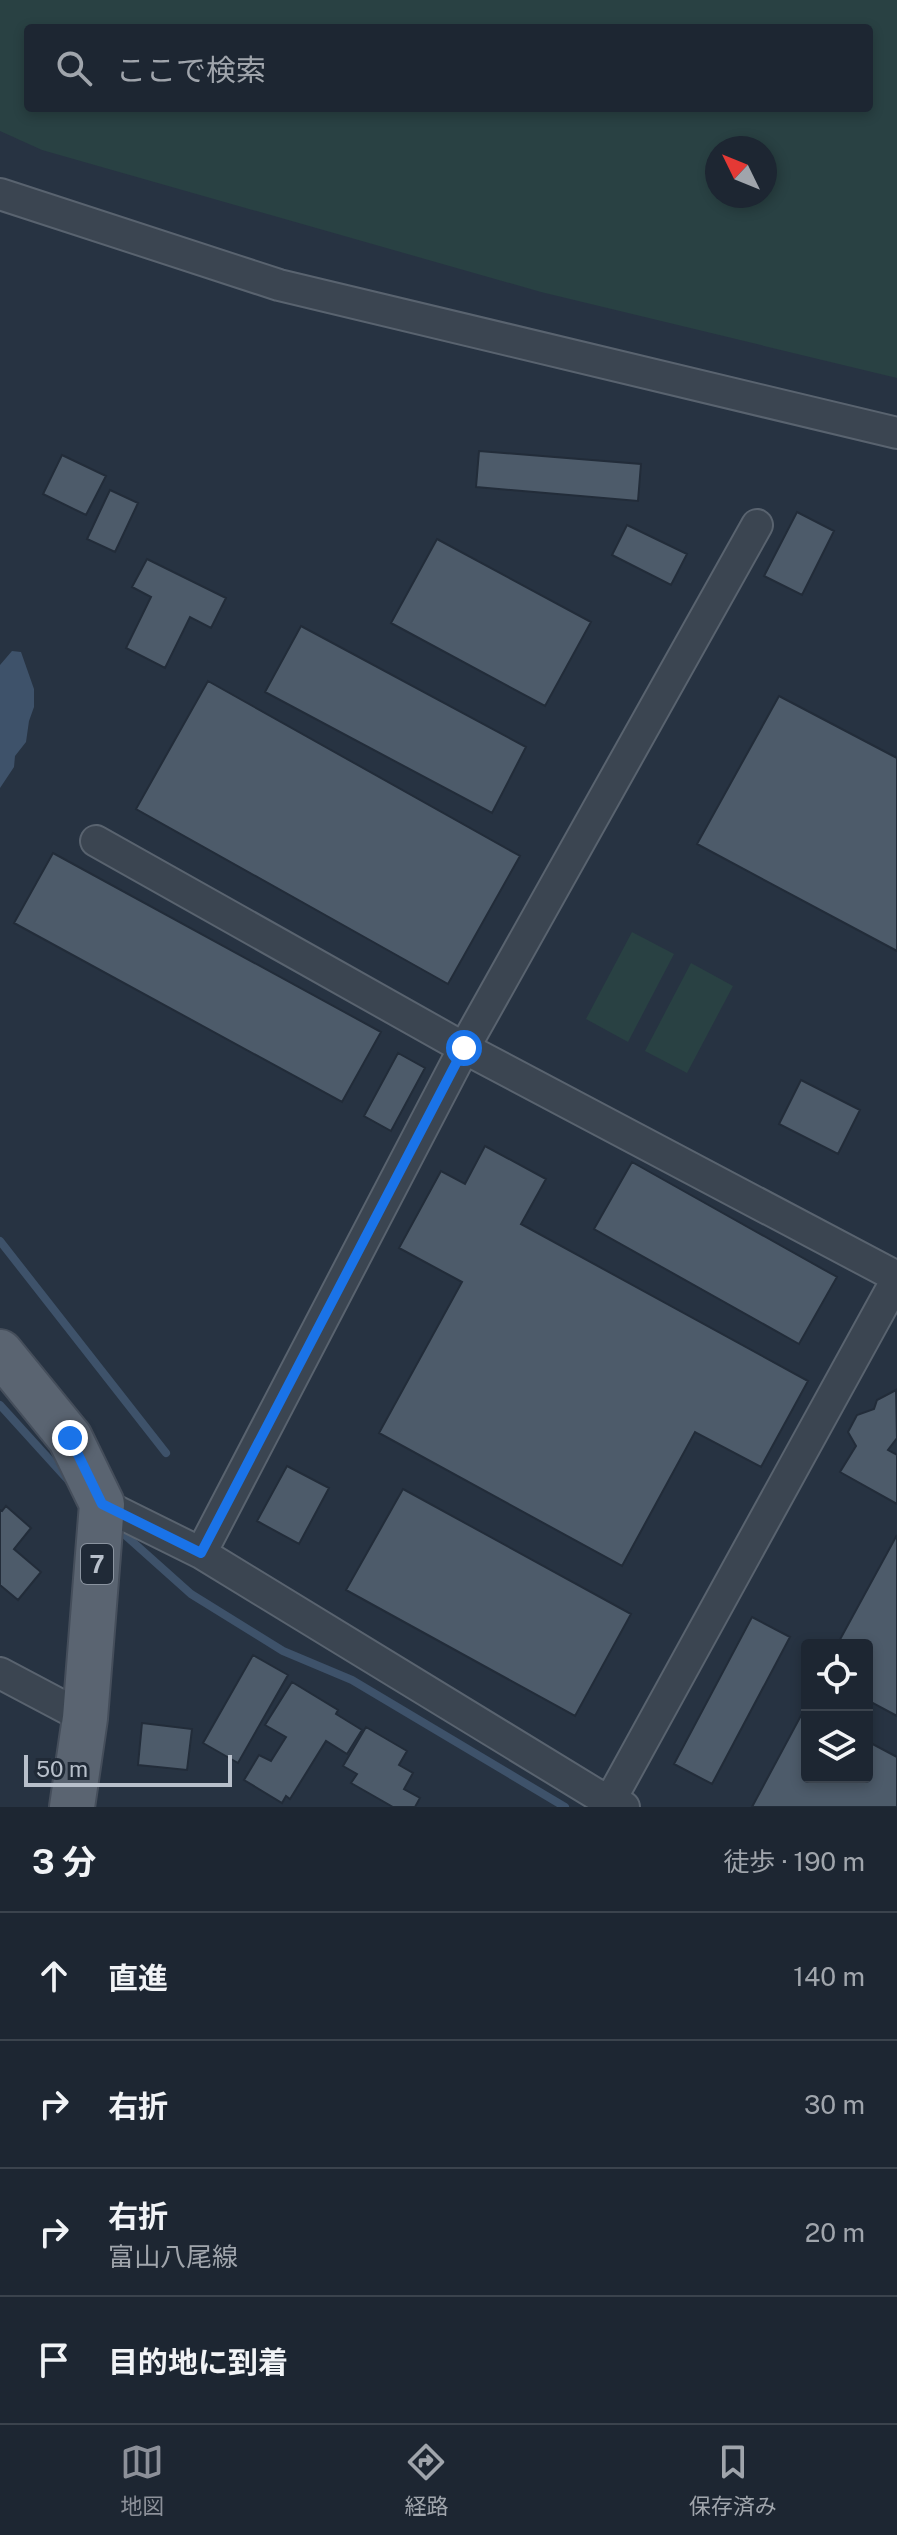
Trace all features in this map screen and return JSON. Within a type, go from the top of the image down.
[{"type":"main road","points":[[0,1352],[70,1438],[102,1504]]},
{"type":"main road","name":"7","points":[[72,1807],[85,1718],[102,1504]]},
{"type":"street","points":[[0,194],[279,285],[897,433]]},
{"type":"street","points":[[201,1553],[464,1048],[757,525]]},
{"type":"street","points":[[96,841],[464,1048],[897,1278],[604,1801],[201,1553],[102,1504]]},
{"type":"street","points":[[0,1673],[85,1718]]},
{"type":"green space","points":[[0,0],[897,0],[897,378],[541,292],[42,150],[0,131]]},
{"type":"green space","points":[[632,932],[674,954],[628,1042],[586,1019]]},
{"type":"green space","points":[[691,963],[733,986],[687,1073],[645,1051]]},
{"type":"water","points":[[12,651],[21,652],[34,689],[34,707],[26,742],[15,756],[14,767],[0,788],[0,665]]},
{"type":"building","points":[[479,451],[641,464],[638,501],[476,487]]},
{"type":"building","points":[[62,455],[106,476],[86,515],[43,494]]},
{"type":"building","points":[[110,490],[138,503],[115,552],[87,539]]},
{"type":"building","points":[[797,512],[834,531],[802,595],[764,576]]},
{"type":"building","points":[[627,525],[687,554],[671,585],[612,555]]},
{"type":"building","points":[[437,539],[591,622],[545,706],[391,623]]},
{"type":"building","points":[[147,559],[226,598],[211,628],[190,617],[165,668],[126,648],[151,597],[132,587]]},
{"type":"building","points":[[301,626],[526,747],[492,813],[265,692]]},
{"type":"building","points":[[208,681],[520,856],[448,984],[136,809]]},
{"type":"building","points":[[779,696],[897,758],[897,951],[697,844]]},
{"type":"building","points":[[53,853],[381,1032],[342,1102],[14,923]]},
{"type":"building","points":[[398,1053],[425,1068],[391,1131],[364,1116]]},
{"type":"building","points":[[801,1080],[860,1110],[838,1154],[779,1124]]},
{"type":"building","points":[[485,1146],[546,1179],[521,1224],[808,1381],[761,1467],[695,1432],[622,1566],[379,1433],[462,1282],[399,1248],[441,1171],[465,1184]]},
{"type":"building","points":[[632,1162],[837,1277],[799,1344],[594,1229]]},
{"type":"building","points":[[896,1390],[897,1438],[888,1450],[897,1455],[897,1504],[840,1472],[856,1446],[848,1432],[857,1415],[874,1409],[877,1400]]},
{"type":"building","points":[[287,1466],[329,1488],[299,1544],[257,1521]]},
{"type":"building","points":[[403,1489],[631,1614],[575,1716],[346,1590]]},
{"type":"building","points":[[6,1506],[31,1528],[14,1549],[41,1572],[18,1600],[0,1585],[0,1510]]},
{"type":"building","points":[[897,1535],[897,1716],[873,1703],[873,1639],[840,1639]]},
{"type":"building","points":[[752,1617],[790,1637],[712,1784],[674,1764]]},
{"type":"building","points":[[253,1655],[288,1675],[238,1763],[203,1743]]},
{"type":"building","points":[[292,1682],[338,1710],[336,1714],[362,1730],[347,1754],[326,1741],[290,1799],[286,1796],[282,1803],[244,1780],[259,1755],[271,1761],[286,1737],[265,1725]]},
{"type":"building","points":[[801,1715],[801,1783],[873,1783],[873,1744],[897,1757],[897,1807],[752,1807]]},
{"type":"building","points":[[142,1723],[192,1729],[187,1770],[138,1765]]},
{"type":"building","points":[[366,1727],[407,1751],[399,1765],[413,1773],[404,1789],[420,1798],[415,1807],[393,1807],[351,1783],[357,1774],[343,1766]]},
{"type":"waterway","points":[[0,1241],[166,1453]]},
{"type":"waterway","points":[[0,1405],[69,1481]]},
{"type":"waterway","points":[[116,1527],[191,1594],[283,1651],[352,1680],[565,1807]]},
{"type":"route","points":[[70,1438],[102,1504],[201,1553],[464,1048]]}]
